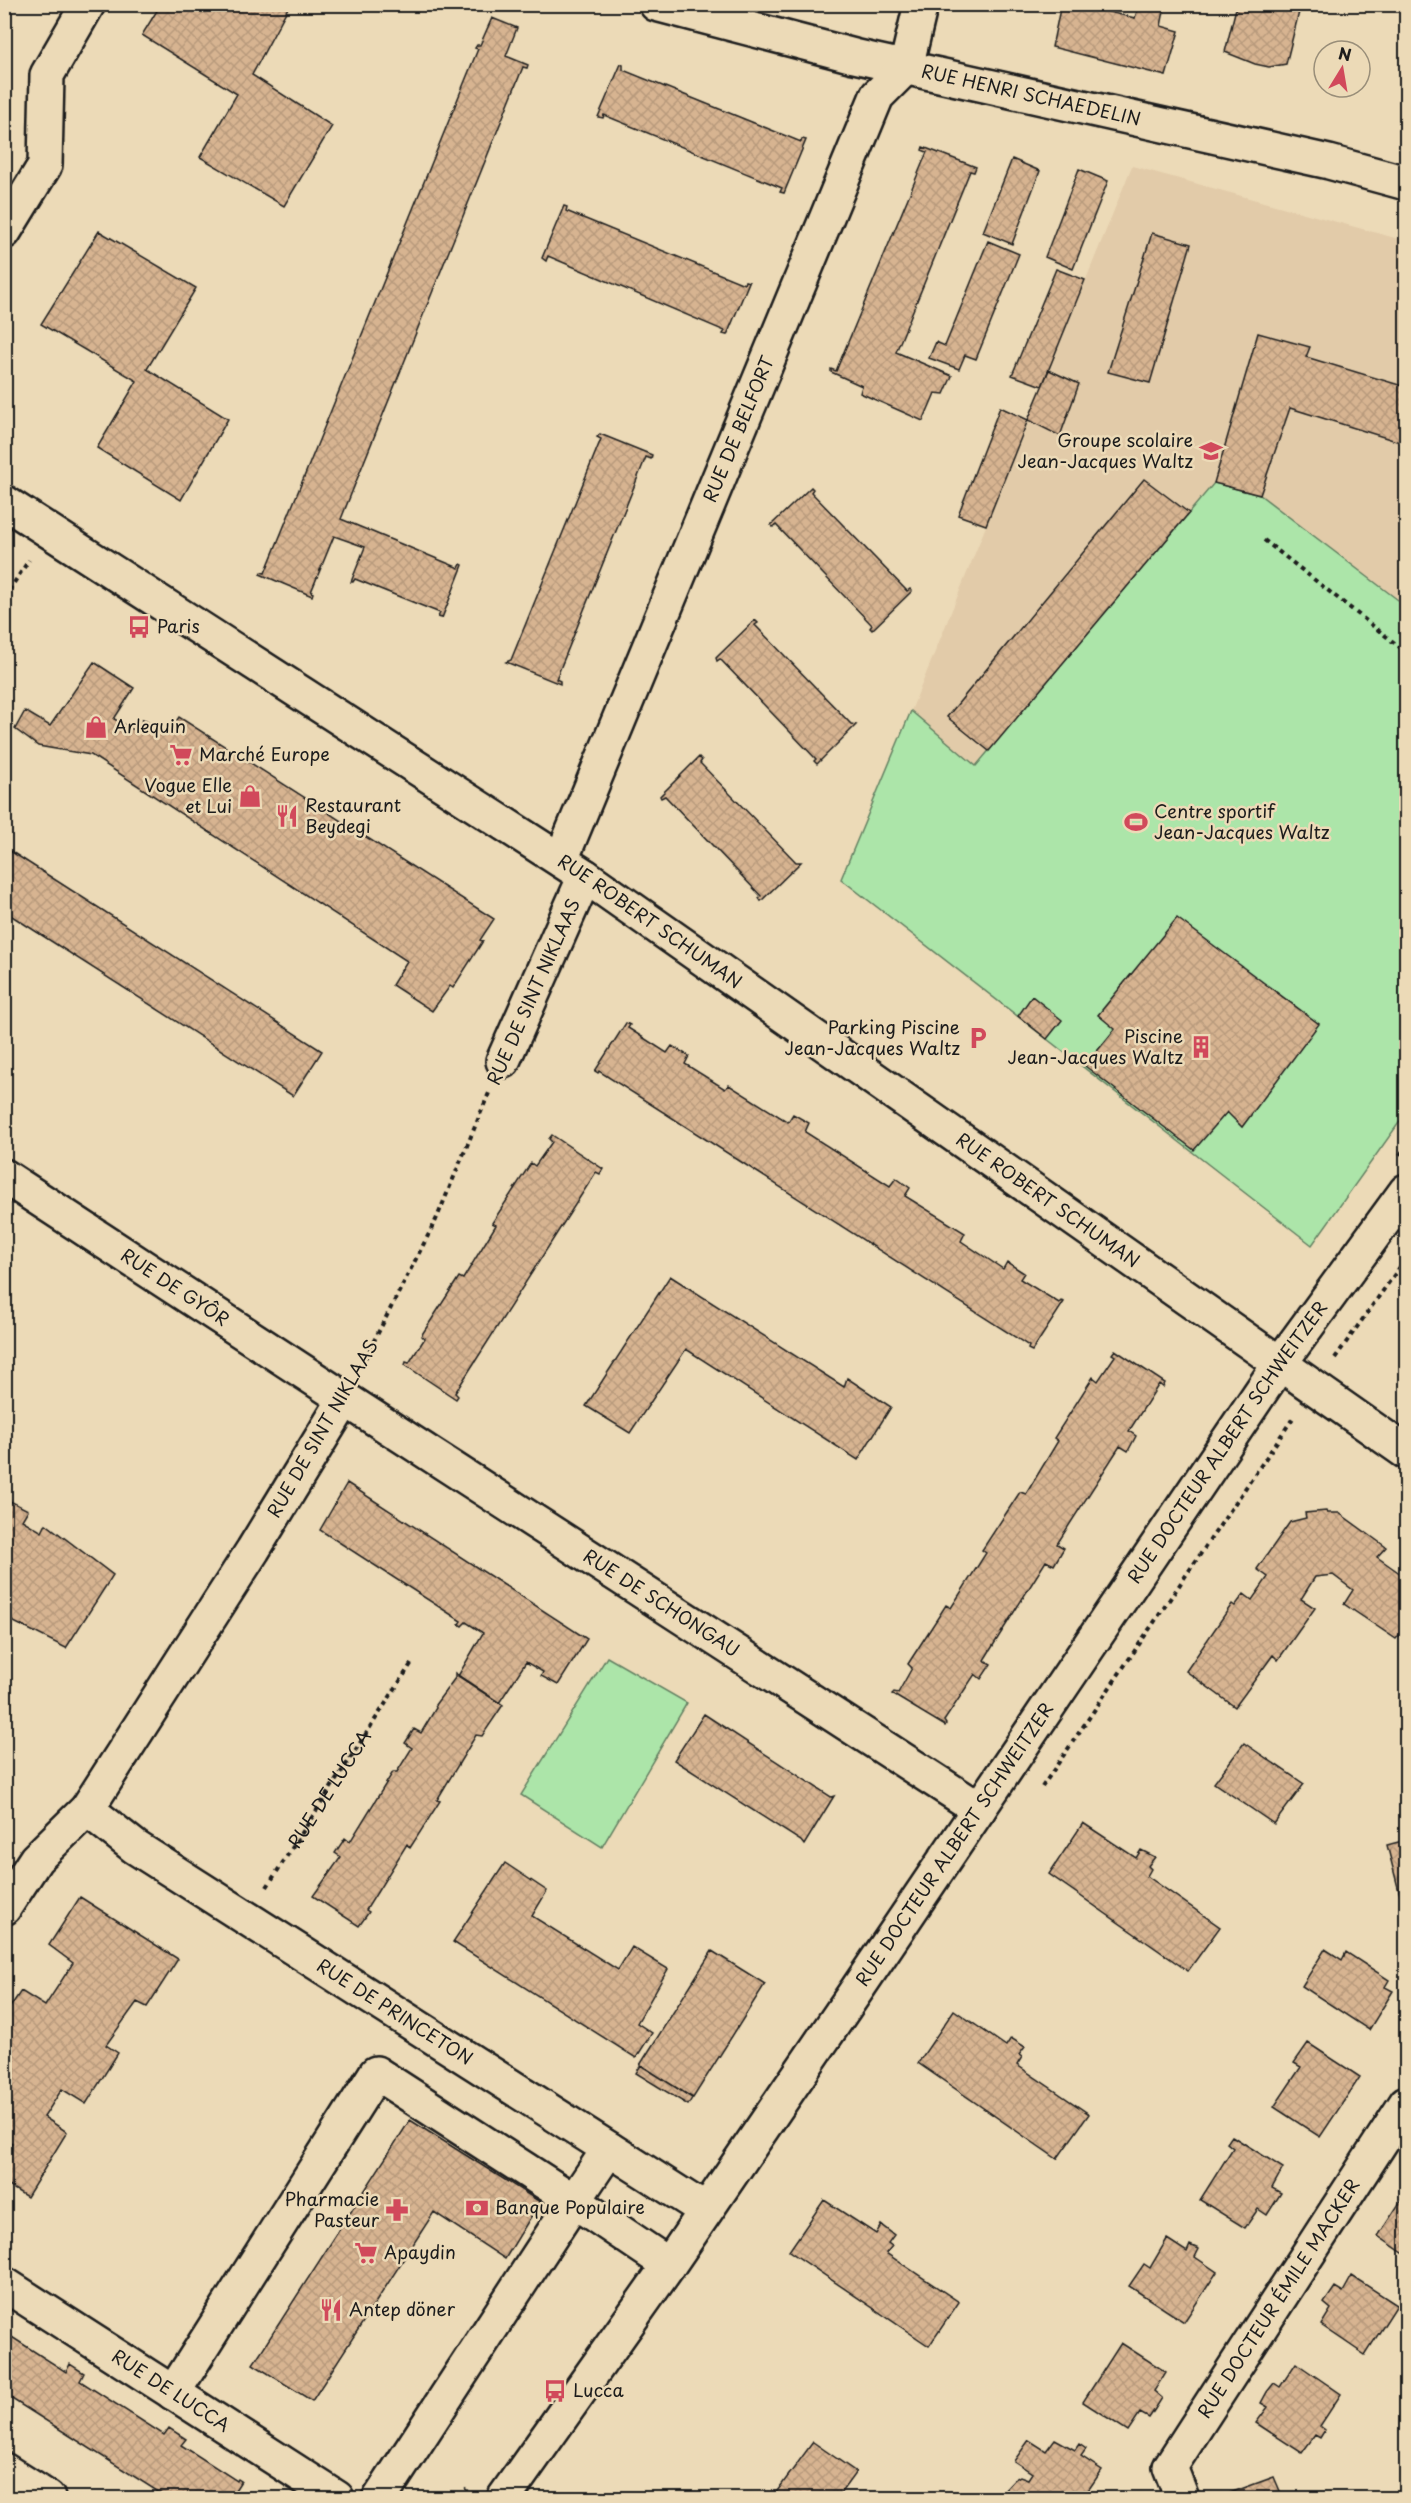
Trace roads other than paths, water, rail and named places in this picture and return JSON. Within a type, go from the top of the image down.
[{"type":"street","points":[[4,232],[45,165],[47,75],[88,4]]},
{"type":"street","name":"RUE HENRI SCHAEDELIN","points":[[656,4],[854,56],[1318,159],[1407,183]]},
{"type":"street","points":[[906,67],[921,4]]},
{"type":"street","name":"RUE DE BELFORT","points":[[573,868],[877,96],[906,67]]},
{"type":"street","name":"RUE ROBERT SCHUMAN","points":[[5,504],[573,868],[1236,1335],[1281,1362],[1407,1452]]},
{"type":"street","name":"RUE DE SINT NIKLAAS","points":[[503,1061],[573,868]]},
{"type":"street","name":"RUE DE GYÔR","points":[[4,1176],[345,1399]]},
{"type":"street","name":"RUE DOCTEUR ALBERT SCHWEITZER","points":[[504,2499],[669,2265],[1281,1362],[1407,1191]]},
{"type":"street","name":"RUE DE SINT NIKLAAS","points":[[4,1908],[36,1858],[87,1809],[253,1550],[345,1399]]},
{"type":"street","name":"RUE DE SCHONGAU","points":[[345,1399],[979,1809]]},
{"type":"street","name":"RUE DE PRINCETON","points":[[87,1809],[135,1846],[705,2210]]},
{"type":"street","points":[[173,2393],[376,2073],[669,2265]]},
{"type":"street","name":"RUE DOCTEUR ÉMILE MACKER","points":[[1182,2499],[1170,2468],[1407,2103]]},
{"type":"street","points":[[380,2499],[609,2149]]},
{"type":"street","name":"RUE DE LUCCA","points":[[4,2283],[337,2499]]},
{"type":"street","points":[[4,2470],[48,2499]]},
{"type":"place","name":"Groupe scolaire Jean-Jacques Waltz","points":[[1211,451]]},
{"type":"place","name":"Paris","points":[[139,627]]},
{"type":"place","name":"Arlequin","points":[[96,727]]},
{"type":"place","name":"Marché Europe","points":[[181,755]]},
{"type":"place","name":"Vogue Elle et Lui","points":[[250,796]]},
{"type":"place","name":"Restaurant Beydegi","points":[[287,816]]},
{"type":"place","name":"Centre sportif Jean-Jacques Waltz","points":[[1136,822]]},
{"type":"place","name":"Parking Piscine Jean-Jacques Waltz","points":[[978,1038]]},
{"type":"place","name":"Piscine Jean-Jacques Waltz","points":[[1201,1047]]},
{"type":"place","name":"Banque Populaire","points":[[477,2208]]},
{"type":"place","name":"Pharmacie Pasteur","points":[[397,2210]]},
{"type":"place","name":"Apaydin","points":[[366,2253]]},
{"type":"place","name":"Antep döner","points":[[331,2310]]},
{"type":"place","name":"Lucca","points":[[555,2391]]}]
